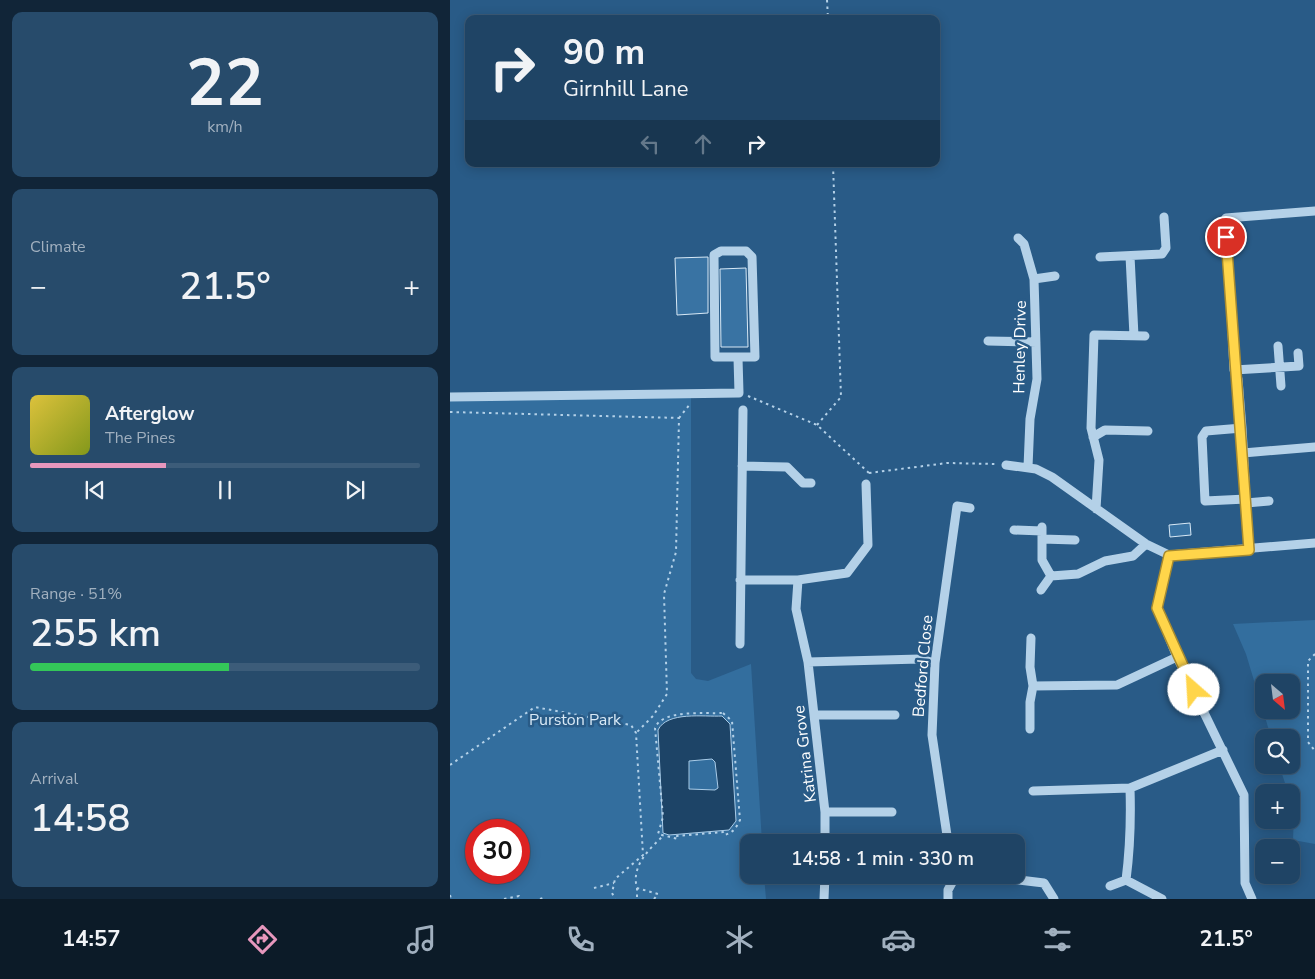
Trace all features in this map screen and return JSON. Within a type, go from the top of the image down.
[{"type":"street","points":[[1249,550],[1238,379],[1234,370],[1226,218],[1315,211]]},
{"type":"street","points":[[1100,257],[1162,254],[1166,248],[1164,217]]},
{"type":"street","points":[[1018,238],[1024,244],[1034,279]]},
{"type":"street","points":[[721,251],[746,251],[752,257],[754,265],[755,357],[738,358],[714,356],[714,255],[721,251]]},
{"type":"street","points":[[1130,256],[1134,336]]},
{"type":"street","name":"Henley Drive","points":[[1028,467],[1030,419],[1037,379],[1034,279],[1056,276]]},
{"type":"street","points":[[1096,510],[1099,460],[1091,428],[1094,335],[1144,336]]},
{"type":"street","points":[[988,341],[1036,342]]},
{"type":"street","points":[[1278,346],[1281,386]]},
{"type":"street","points":[[1234,370],[1299,366],[1298,353]]},
{"type":"street","points":[[450,398],[739,392],[738,358]]},
{"type":"street","points":[[740,644],[743,410]]},
{"type":"street","points":[[1242,428],[1206,431],[1202,437],[1205,502],[1269,501]]},
{"type":"street","points":[[1093,437],[1106,430],[1148,431]]},
{"type":"street","points":[[1243,453],[1315,446]]},
{"type":"street","points":[[1006,465],[1036,468],[1052,477],[1146,544],[1169,556],[1315,543]]},
{"type":"street","points":[[742,466],[788,467],[803,483],[811,483]]},
{"type":"street","points":[[740,580],[798,580],[847,573],[868,545],[866,484]]},
{"type":"street","name":"Bedford Close","points":[[947,834],[932,735],[935,663],[957,506],[970,508]]},
{"type":"street","points":[[1014,530],[1042,532],[1075,540]]},
{"type":"street","points":[[1042,532],[1042,560],[1051,576]]},
{"type":"street","points":[[1051,576],[1078,574],[1105,561],[1133,556],[1146,544]]},
{"type":"street","points":[[1169,556],[1157,608],[1177,657],[1244,795],[1245,882],[1252,899]]},
{"type":"street","points":[[1041,590],[1051,576]]},
{"type":"street","name":"Katrina Grove","points":[[798,580],[796,609],[808,662],[825,812],[825,834]]},
{"type":"street","points":[[1030,729],[1030,702],[1033,686],[1030,668],[1031,638]]},
{"type":"street","points":[[1033,686],[1117,685],[1177,657]]},
{"type":"street","points":[[808,662],[920,659],[935,663]]},
{"type":"street","points":[[814,715],[895,715]]},
{"type":"street","points":[[1034,791],[1130,788],[1223,750]]},
{"type":"street","points":[[1126,880],[1128,839],[1131,832],[1130,788]]},
{"type":"street","points":[[825,812],[892,812]]},
{"type":"street","points":[[1110,886],[1126,880],[1162,899]]},
{"type":"street","points":[[1025,881],[1044,883],[1054,899]]},
{"type":"street","points":[[824,899],[825,884]]},
{"type":"street","points":[[948,899],[948,890],[951,884]]},
{"type":"path","points":[[827,0],[828,15]]},
{"type":"path","points":[[817,425],[841,397],[833,167]]},
{"type":"path","points":[[739,392],[817,425],[869,473],[948,463],[1006,465]]},
{"type":"path","points":[[636,733],[653,716],[667,694],[664,594],[676,552],[679,418],[698,393]]},
{"type":"path","points":[[450,412],[679,418]]},
{"type":"path","points":[[866,484],[869,473]]},
{"type":"path","points":[[1315,654],[1308,661],[1307,712],[1308,742],[1315,751]]},
{"type":"path","points":[[450,765],[535,707],[630,725],[636,733],[644,855],[635,880],[637,899]]},
{"type":"path","points":[[723,713],[732,721],[740,820],[733,831],[724,835],[723,832],[677,836],[678,839],[663,837],[658,834],[663,817],[655,728],[657,724],[668,716],[723,713]]},
{"type":"path","points":[[615,899],[612,893],[615,879],[663,837]]},
{"type":"path","points":[[594,888],[614,883]]},
{"type":"path","points":[[636,888],[658,894],[654,899]]},
{"type":"path","points":[[450,895],[451,899]]},
{"type":"path","points":[[504,899],[519,896],[520,899]]},
{"type":"path","points":[[540,899],[546,897]]},
{"type":"green space","name":"Purston Park","points":[[691,394],[691,673],[696,679],[708,681],[751,664],[762,834],[740,834],[740,884],[765,884],[766,899],[450,899],[450,398]]},
{"type":"green space","points":[[1315,620],[1315,844],[1300,841],[1300,839],[1293,839],[1293,829],[1300,829],[1300,784],[1285,784],[1282,774],[1300,774],[1300,729],[1269,729],[1266,719],[1300,719],[1300,674],[1255,674],[1255,684],[1246,654],[1233,624]]},
{"type":"shaded area","points":[[722,716],[730,724],[736,821],[729,830],[669,835],[663,833],[658,730],[663,724],[677,717]],"holes":[[[712,759],[715,762],[718,788],[715,790],[689,789],[689,761]]]},
{"type":"building","points":[[708,257],[708,313],[677,315],[675,258]]},
{"type":"building","points":[[746,268],[748,347],[721,347],[720,269]]},
{"type":"building","points":[[1190,523],[1191,535],[1170,537],[1169,525]]},
{"type":"route","points":[[1194,690],[1177,657],[1157,608],[1169,556],[1249,550],[1242,428],[1238,379],[1234,370],[1226,237]]}]
